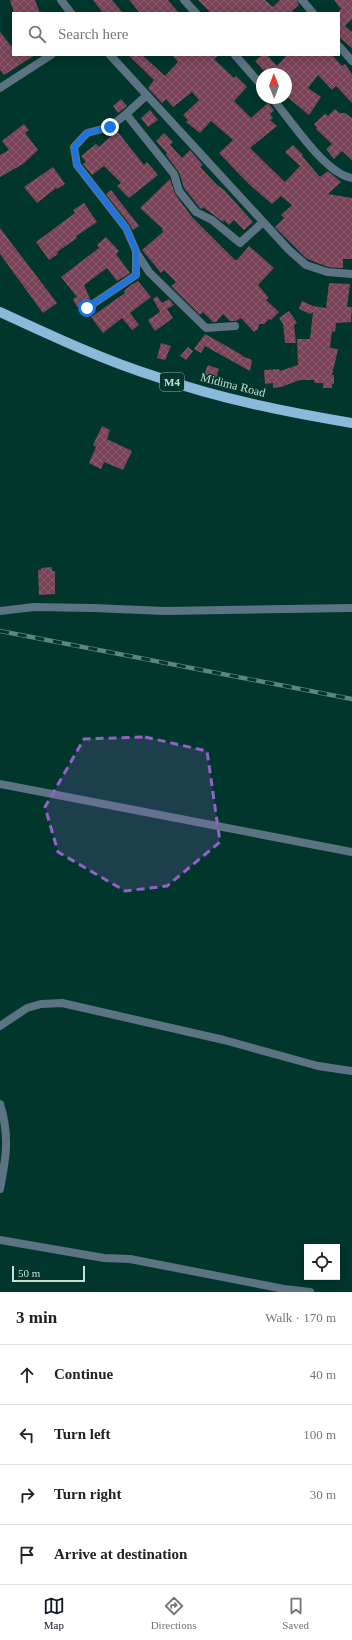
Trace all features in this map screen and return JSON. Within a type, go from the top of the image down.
[{"type":"main road","name":"Midima Road","points":[[0,312],[68,343],[157,378],[222,397],[292,413],[352,423]]},
{"type":"street","points":[[61,0],[70,12]]},
{"type":"street","points":[[184,0],[195,12]]},
{"type":"street","points":[[302,0],[312,12]]},
{"type":"street","points":[[340,47],[352,61]]},
{"type":"street","points":[[0,88],[49,56]]},
{"type":"street","points":[[111,56],[289,250],[306,265],[328,272],[352,274]]},
{"type":"street","points":[[236,56],[256,79]]},
{"type":"street","points":[[147,95],[110,127],[87,133],[74,147],[77,165],[126,228],[136,251],[149,272],[206,328],[235,326]]},
{"type":"street","points":[[277,104],[311,147],[329,165],[344,177],[352,178]]},
{"type":"street","points":[[126,114],[174,174],[179,191],[196,212],[212,220],[240,243],[263,222]]},
{"type":"street","points":[[87,308],[136,275],[136,251]]},
{"type":"street","points":[[0,611],[34,607],[165,611],[352,608]]},
{"type":"street","points":[[0,784],[352,852]]},
{"type":"street","points":[[0,1026],[27,1008],[41,1004],[62,1003],[224,1040],[318,1066],[352,1071]]},
{"type":"street","points":[[0,1104],[5,1121],[7,1136],[6,1154],[0,1189]]},
{"type":"street","points":[[0,1240],[104,1258],[136,1260],[284,1289],[310,1292]]},
{"type":"highlighted area","points":[[145,737],[207,751],[220,842],[167,886],[125,891],[58,852],[45,807],[84,739]]},
{"type":"building","points":[[10,0],[35,0],[40,12],[14,12]]},
{"type":"building","points":[[93,0],[112,0],[122,12],[102,12]]},
{"type":"building","points":[[129,0],[168,0],[178,12],[139,12]]},
{"type":"building","points":[[198,0],[265,0],[273,7],[280,0],[297,0],[299,5],[291,12],[210,12]]},
{"type":"building","points":[[334,0],[352,0],[352,19],[345,26],[352,32],[352,48],[340,38],[339,11],[341,9]]},
{"type":"building","points":[[0,32],[12,47],[12,56],[33,56],[4,75],[0,70]]},
{"type":"building","points":[[129,56],[143,56],[165,76],[178,62],[173,56],[218,56],[214,59],[234,78],[236,76],[247,87],[234,101],[251,118],[267,104],[269,104],[274,110],[270,114],[273,118],[270,120],[277,126],[250,148],[285,182],[300,166],[285,152],[293,145],[320,177],[328,171],[341,182],[328,194],[352,198],[352,259],[343,259],[343,268],[341,268],[328,267],[306,258],[275,227],[284,218],[281,215],[292,205],[281,196],[272,204],[239,174],[219,153],[233,140],[211,121],[200,133],[186,122],[188,120],[183,115],[199,100],[192,92],[173,107],[166,99],[162,103],[148,88],[154,80]]},
{"type":"building","points":[[261,56],[268,56],[277,66],[286,56],[333,56],[342,66],[345,64],[352,74],[352,103],[336,86],[332,90],[318,75],[308,88],[321,97],[309,115],[292,101],[292,68],[261,68],[255,61]]},
{"type":"building","points":[[121,99],[127,106],[118,113],[113,106]]},
{"type":"building","points":[[335,109],[339,113],[345,113],[352,118],[352,160],[342,151],[334,159],[326,149],[332,144],[316,129],[317,128],[314,124],[325,114],[328,116]]},
{"type":"building","points":[[150,110],[158,120],[148,127],[141,118]]},
{"type":"building","points":[[24,124],[29,130],[25,133],[38,150],[23,164],[0,177],[0,155],[9,150],[2,141]]},
{"type":"building","points":[[117,131],[144,165],[147,162],[158,175],[129,198],[117,186],[121,183],[104,166],[92,175],[83,164],[86,162],[81,156],[96,144],[99,147]]},
{"type":"building","points":[[164,133],[173,142],[170,145],[182,158],[190,150],[203,165],[200,167],[217,185],[224,190],[253,222],[244,230],[234,220],[229,225],[224,220],[223,222],[203,207],[202,209],[200,208],[184,188],[179,172],[166,155],[167,153],[156,141]]},
{"type":"building","points":[[53,167],[65,184],[57,189],[56,188],[37,203],[24,187]]},
{"type":"building","points":[[170,179],[175,194],[192,217],[235,260],[237,260],[249,246],[274,268],[258,285],[269,298],[266,300],[279,312],[271,320],[269,319],[264,324],[259,324],[258,329],[254,332],[241,318],[236,321],[230,321],[223,314],[216,322],[213,322],[203,312],[200,315],[171,286],[176,282],[164,270],[161,273],[142,250],[163,232],[163,229],[140,208]]},
{"type":"building","points":[[111,190],[139,226],[133,230],[106,194]]},
{"type":"building","points":[[84,203],[97,222],[76,236],[77,238],[57,252],[58,254],[49,260],[36,242],[75,213],[73,210]]},
{"type":"building","points":[[0,228],[57,303],[43,313],[0,254]]},
{"type":"building","points":[[106,237],[119,251],[116,254],[130,273],[117,281],[107,268],[84,285],[90,299],[77,307],[73,299],[77,297],[61,277],[99,248],[97,245]]},
{"type":"building","points":[[138,281],[151,297],[130,313],[139,325],[132,330],[122,318],[103,333],[91,317],[125,293],[124,291]]},
{"type":"building","points":[[329,283],[350,284],[347,307],[352,307],[351,322],[336,323],[335,332],[332,331],[330,348],[338,349],[332,375],[334,375],[334,384],[332,384],[332,388],[323,388],[323,383],[315,383],[314,380],[300,380],[281,387],[273,388],[273,383],[265,384],[264,370],[279,369],[280,371],[298,365],[297,339],[310,339],[313,312],[310,314],[299,309],[302,301],[313,306],[326,308]]},
{"type":"building","points":[[157,296],[162,303],[169,299],[174,305],[167,309],[173,318],[155,331],[148,320],[160,312],[153,299]]},
{"type":"building","points":[[289,311],[297,323],[294,325],[296,343],[285,343],[283,324],[279,318]]},
{"type":"building","points":[[205,334],[242,356],[252,360],[250,371],[205,346],[201,353],[194,349]]},
{"type":"building","points":[[161,343],[171,346],[165,360],[157,358]]},
{"type":"building","points":[[188,347],[193,351],[186,360],[180,356]]},
{"type":"building","points":[[208,365],[219,369],[216,378],[204,374]]},
{"type":"building","points":[[102,426],[110,430],[107,439],[132,451],[123,470],[104,462],[101,469],[89,463],[96,447],[93,445]]},
{"type":"building","points":[[52,567],[52,571],[55,571],[55,594],[39,595],[38,570],[41,570],[41,568]]},
{"type":"railway","points":[[0,631],[352,699]]},
{"type":"route","points":[[87,308],[136,275],[136,251],[126,228],[77,165],[74,147],[87,133],[110,127]]}]
